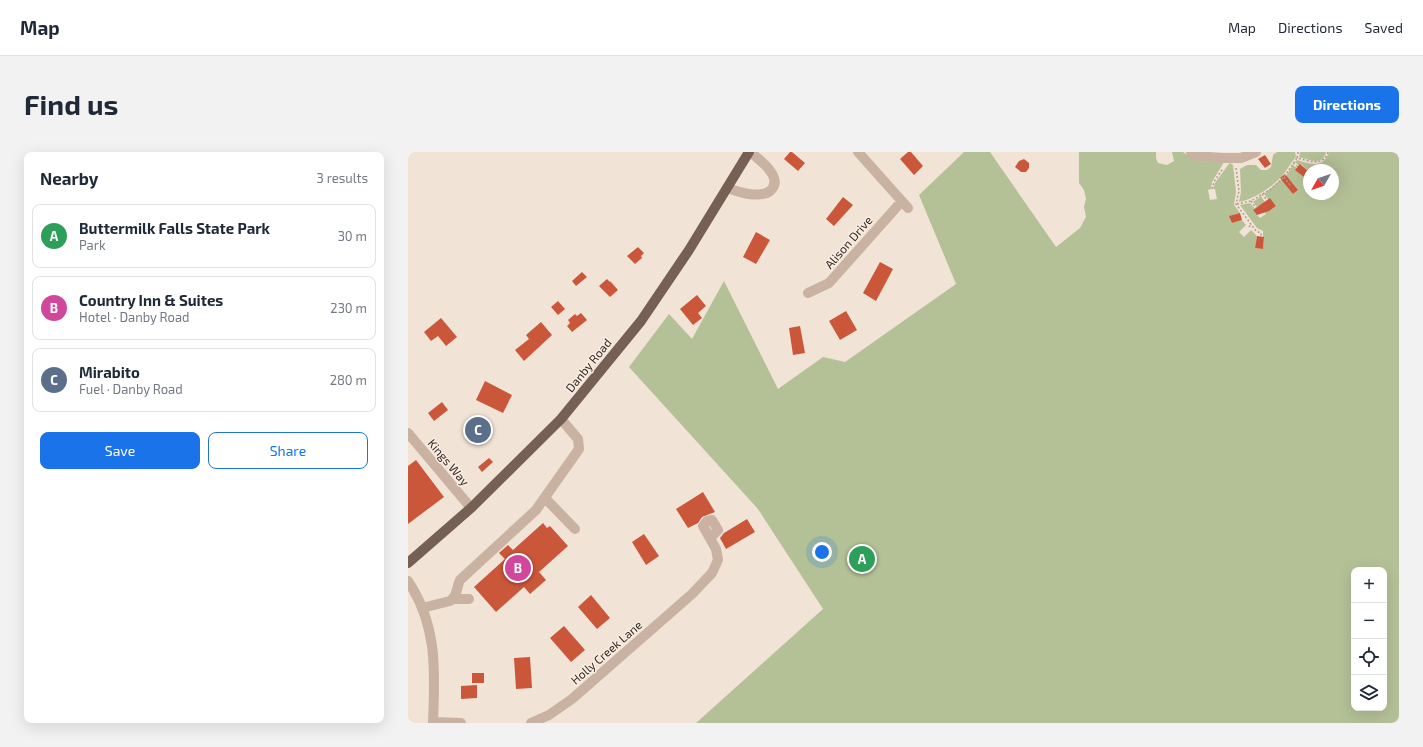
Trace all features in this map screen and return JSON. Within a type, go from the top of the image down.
[{"type":"main road","name":"Danby Road","points":[[408,563],[471,508],[561,420],[641,321],[689,250],[749,152]]},
{"type":"street","points":[[727,188],[753,194],[766,193],[772,190],[775,184],[770,170],[749,152]]},
{"type":"street","name":"Alison Drive","points":[[808,293],[829,283],[905,204],[858,152]]},
{"type":"street","points":[[1191,152],[1196,156],[1232,158],[1241,158],[1256,152]]},
{"type":"street","points":[[453,599],[460,580],[536,510],[579,449],[578,439],[561,420]]},
{"type":"street","name":"Kings Way","points":[[408,433],[471,508]]},
{"type":"street","points":[[545,498],[575,529]]},
{"type":"street","name":"Holly Creek Lane","points":[[531,723],[550,715],[572,699],[692,594],[712,573],[718,560],[716,549],[709,536]]},
{"type":"street","points":[[408,581],[422,608],[430,634],[434,660],[433,723],[461,723]]},
{"type":"street","points":[[422,608],[453,599],[469,599]]},
{"type":"path","points":[[1236,204],[1251,201],[1270,189],[1284,177],[1297,158],[1298,152]]},
{"type":"path","points":[[1297,158],[1313,162],[1321,162],[1326,157],[1328,152]]},
{"type":"path","points":[[1212,189],[1214,182],[1232,158]]},
{"type":"path","points":[[1232,158],[1239,191],[1236,204]]},
{"type":"path","points":[[1293,163],[1298,167]]},
{"type":"path","points":[[1284,177],[1290,185]]},
{"type":"path","points":[[1262,194],[1267,200]]},
{"type":"path","points":[[1251,201],[1256,208]]},
{"type":"path","points":[[1236,204],[1256,231],[1261,233],[1261,237]]},
{"type":"path","points":[[1240,216],[1244,214]]},
{"type":"green space","points":[[964,152],[990,152],[1056,247],[1080,228],[1086,217],[1084,207],[1086,199],[1084,190],[1079,183],[1079,152],[1156,152],[1158,163],[1167,165],[1174,161],[1172,152],[1183,152],[1196,161],[1224,162],[1212,182],[1211,189],[1208,190],[1210,200],[1217,199],[1215,189],[1213,189],[1215,183],[1230,163],[1233,165],[1236,192],[1234,205],[1240,213],[1230,216],[1232,223],[1242,220],[1246,225],[1239,232],[1244,237],[1251,230],[1257,236],[1255,248],[1263,249],[1263,231],[1257,228],[1240,205],[1250,203],[1255,209],[1253,210],[1260,218],[1266,214],[1253,202],[1261,196],[1270,210],[1276,206],[1270,198],[1268,199],[1264,194],[1283,178],[1293,194],[1298,190],[1286,176],[1293,165],[1303,176],[1303,200],[1339,200],[1339,164],[1316,164],[1323,161],[1329,152],[1399,152],[1399,723],[696,723],[823,609],[758,509],[629,367],[669,314],[692,339],[724,281],[778,389],[823,357],[845,362],[956,284],[919,195]]},
{"type":"green space","points":[[1277,152],[1295,152],[1296,157],[1283,175],[1268,188],[1257,196],[1239,202],[1241,192],[1240,169],[1247,165],[1256,165],[1261,170],[1267,170],[1271,167],[1273,155]]},
{"type":"green space","points":[[1300,152],[1326,152],[1322,159],[1315,161],[1299,157]]},
{"type":"green space","points":[[1297,160],[1312,164],[1303,164],[1303,166],[1301,164],[1299,166],[1295,162]]},
{"type":"building","points":[[790,152],[805,163],[798,171],[784,159]]},
{"type":"building","points":[[908,152],[911,152],[923,166],[914,175],[900,159]]},
{"type":"building","points":[[1265,155],[1271,164],[1265,168],[1258,159]]},
{"type":"building","points":[[1024,159],[1029,163],[1029,168],[1026,172],[1021,172],[1015,167],[1019,161]]},
{"type":"building","points":[[1300,164],[1303,167],[1303,176],[1295,170]]},
{"type":"building","points":[[1285,174],[1298,190],[1293,194],[1280,178]]},
{"type":"building","points":[[843,197],[853,205],[834,226],[826,219]]},
{"type":"building","points":[[1270,198],[1276,206],[1269,211],[1257,215],[1253,210]]},
{"type":"building","points":[[1240,213],[1242,220],[1232,223],[1229,216]]},
{"type":"building","points":[[756,232],[770,240],[756,264],[743,257]]},
{"type":"building","points":[[1257,236],[1264,237],[1263,249],[1255,248]]},
{"type":"building","points":[[638,247],[644,253],[641,256],[642,258],[635,264],[627,256]]},
{"type":"building","points":[[880,262],[893,269],[876,301],[863,293]]},
{"type":"building","points":[[582,272],[587,277],[576,286],[572,281]]},
{"type":"building","points":[[607,279],[618,290],[610,297],[599,286]]},
{"type":"building","points":[[697,295],[706,306],[698,313],[702,318],[693,325],[680,309]]},
{"type":"building","points":[[558,301],[565,309],[558,315],[551,307]]},
{"type":"building","points":[[846,311],[857,330],[840,340],[829,321]]},
{"type":"building","points":[[581,313],[587,320],[572,332],[567,326],[570,323],[568,320],[575,314],[577,316]]},
{"type":"building","points":[[441,318],[457,337],[446,346],[438,336],[431,341],[424,332]]},
{"type":"building","points":[[541,322],[552,335],[524,361],[515,350],[529,339],[526,335]]},
{"type":"building","points":[[800,326],[805,353],[793,355],[789,328]]},
{"type":"building","points":[[485,381],[512,395],[503,413],[476,400]]},
{"type":"building","points":[[442,402],[448,410],[434,421],[428,413]]},
{"type":"building","points":[[473,417],[491,426],[483,444],[464,435]]},
{"type":"building","points":[[489,458],[493,462],[482,472],[478,467]]},
{"type":"building","points":[[416,460],[444,497],[408,524],[408,466]]},
{"type":"building","points":[[703,492],[715,512],[702,517],[698,523],[688,528],[676,509]]},
{"type":"building","points":[[747,519],[755,532],[726,549],[720,538],[724,533]]},
{"type":"building","points":[[543,523],[547,528],[550,526],[568,546],[539,572],[546,580],[530,594],[524,587],[496,612],[474,587],[505,559],[499,553],[508,545],[513,550]]},
{"type":"building","points":[[644,534],[659,556],[646,565],[632,542]]},
{"type":"building","points":[[591,595],[610,618],[597,629],[578,607]]},
{"type":"building","points":[[564,626],[585,650],[571,662],[550,638]]},
{"type":"building","points":[[530,657],[532,688],[516,689],[514,658]]},
{"type":"building","points":[[472,673],[484,673],[484,683],[472,683]]},
{"type":"building","points":[[477,685],[477,698],[461,699],[461,686]]},
{"type":"place","name":"Mirabito","points":[[478,430]]},
{"type":"place","name":"Buttermilk Falls State Park","points":[[862,559]]},
{"type":"place","name":"Country Inn & Suites","points":[[518,568]]}]
